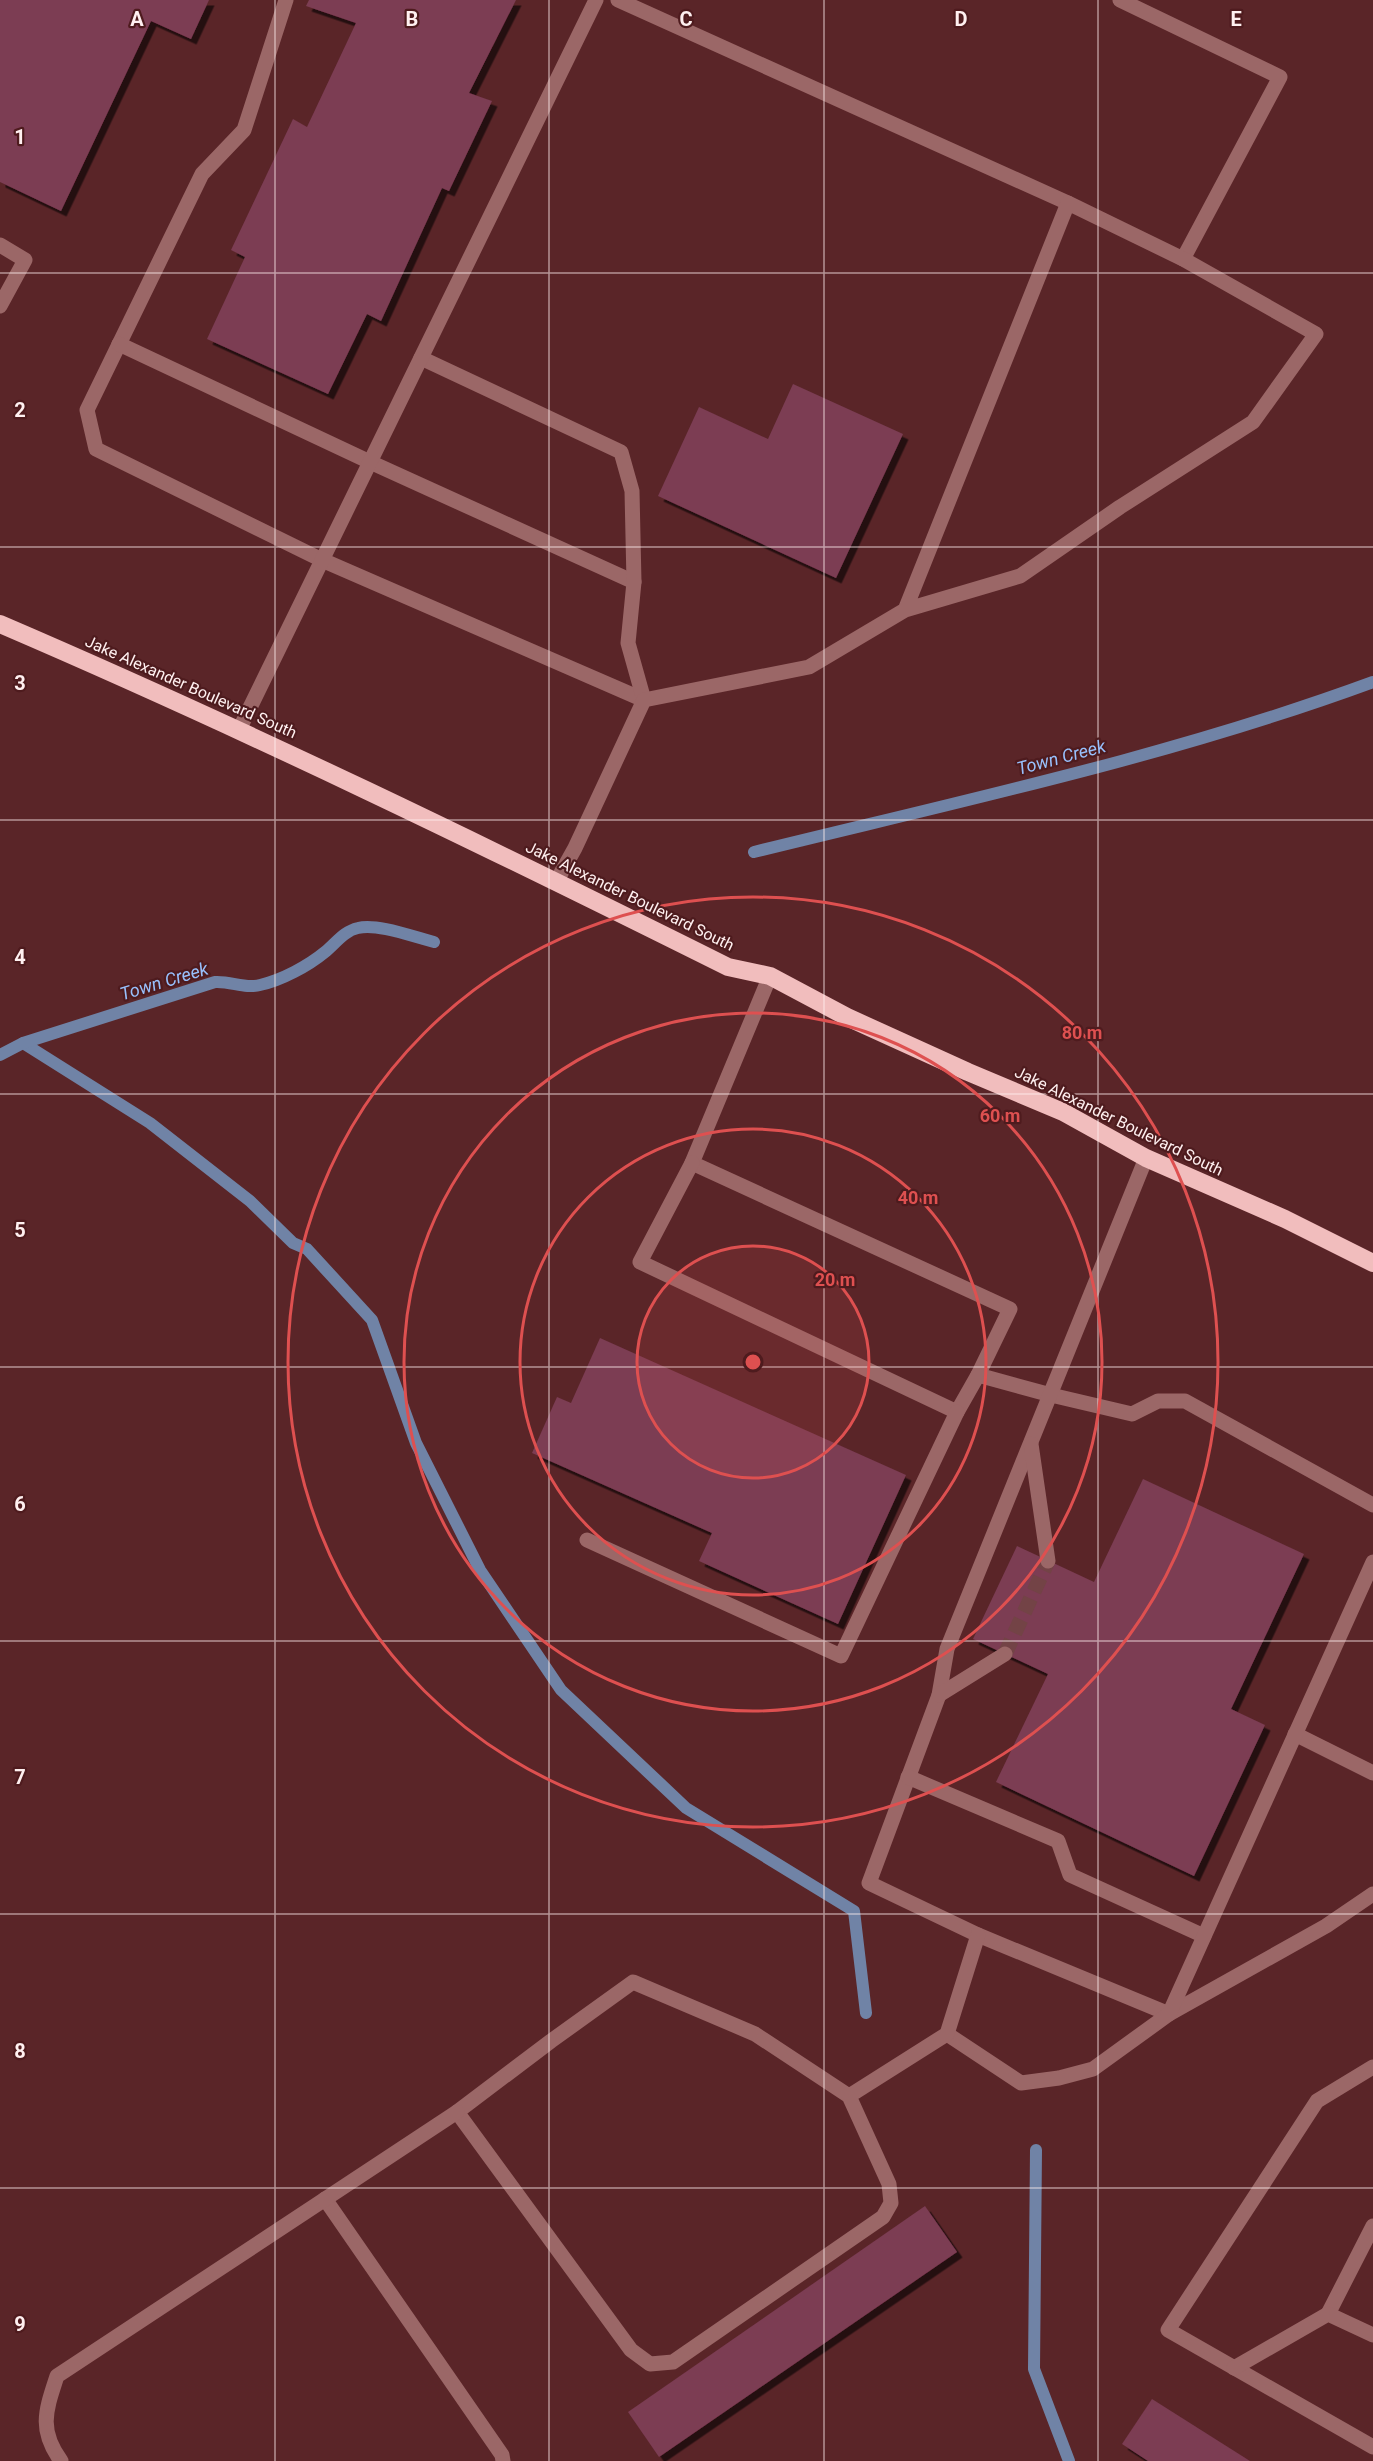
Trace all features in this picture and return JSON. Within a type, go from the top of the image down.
[{"type":"highway","name":"Jake Alexander Boulevard South","points":[[0,624],[239,729],[398,804],[728,967],[770,976],[847,1017],[1063,1112],[1146,1158],[1286,1219],[1373,1263]]},
{"type":"lane","points":[[285,0],[243,130],[202,174],[87,410],[96,449],[322,560],[645,700],[809,667],[905,610],[1020,576],[1120,507],[1253,422],[1316,334],[1183,259],[1068,203],[618,0]]},
{"type":"lane","points":[[239,729],[596,0]]},
{"type":"lane","points":[[1120,0],[1280,77],[1183,259]]},
{"type":"lane","points":[[905,610],[1068,203]]},
{"type":"lane","points":[[0,245],[26,260],[0,306]]},
{"type":"lane","points":[[119,344],[370,462],[634,582]]},
{"type":"lane","points":[[421,358],[621,452],[632,492],[634,582],[628,643],[645,700],[575,848],[556,882]]},
{"type":"lane","points":[[770,976],[692,1163],[640,1262],[957,1412]]},
{"type":"lane","points":[[1146,1158],[947,1649],[939,1695],[868,1883],[978,1935],[1169,2014]]},
{"type":"lane","points":[[587,1540],[842,1656],[957,1412],[1010,1309],[692,1163]]},
{"type":"lane","points":[[978,1375],[1132,1414],[1158,1401],[1185,1401],[1373,1505]]},
{"type":"lane","points":[[1031,1444],[1048,1561]]},
{"type":"lane","points":[[1169,2014],[1373,1562]]},
{"type":"lane","points":[[939,1695],[1005,1654]]},
{"type":"lane","points":[[1295,1734],[1373,1773]]},
{"type":"lane","points":[[908,1777],[1058,1841],[1070,1875],[1204,1936]]},
{"type":"lane","points":[[946,2034],[1021,2083],[1059,2078],[1093,2068],[1169,2014],[1326,1926],[1373,1894]]},
{"type":"lane","points":[[849,2096],[946,2034],[978,1935]]},
{"type":"lane","points":[[61,2461],[53,2449],[45,2415],[57,2376],[457,2112],[633,1982],[755,2034],[849,2096],[889,2184],[891,2203],[883,2217],[673,2362],[650,2364],[631,2350],[457,2112]]},
{"type":"lane","points":[[1373,2067],[1317,2101],[1168,2330],[1373,2447]]},
{"type":"lane","points":[[326,2199],[502,2455],[503,2461]]},
{"type":"lane","points":[[1234,2368],[1328,2314],[1373,2226]]},
{"type":"lane","points":[[1328,2314],[1373,2335]]},
{"type":"building","points":[[0,0],[209,0],[191,39],[151,21],[61,211],[0,182]]},
{"type":"building","points":[[309,0],[516,0],[469,93],[492,101],[449,191],[442,188],[381,321],[367,314],[328,394],[207,339],[245,257],[231,250],[293,119],[307,127],[356,23],[306,6]]},
{"type":"building","points":[[793,384],[903,434],[836,578],[658,496],[699,407],[768,439]]},
{"type":"building","points":[[600,1338],[906,1475],[838,1624],[699,1561],[712,1533],[532,1453],[557,1397],[571,1403]]},
{"type":"building","points":[[1143,1479],[1304,1554],[1231,1709],[1265,1725],[1194,1876],[996,1782],[1048,1674],[973,1639],[1017,1546],[1094,1582]]},
{"type":"building","points":[[925,2206],[957,2252],[659,2457],[628,2412]]},
{"type":"building","points":[[1152,2399],[1250,2461],[1148,2461],[1122,2444]]},
{"type":"waterway","name":"Town Creek","points":[[754,852],[1143,755],[1221,733],[1373,682]]},
{"type":"waterway","name":"Town Creek","points":[[0,1055],[23,1043],[215,982],[254,986],[277,980],[311,962],[344,935],[358,928],[375,927],[434,942]]},
{"type":"waterway","points":[[23,1043],[150,1123],[250,1201],[293,1243],[307,1249],[372,1320],[416,1443],[480,1570],[561,1690],[686,1808],[854,1911],[866,2013]]},
{"type":"waterway","points":[[1036,2150],[1034,2369],[1069,2461]]},
{"type":"tunnel","points":[[1005,1654],[1048,1561]]}]
